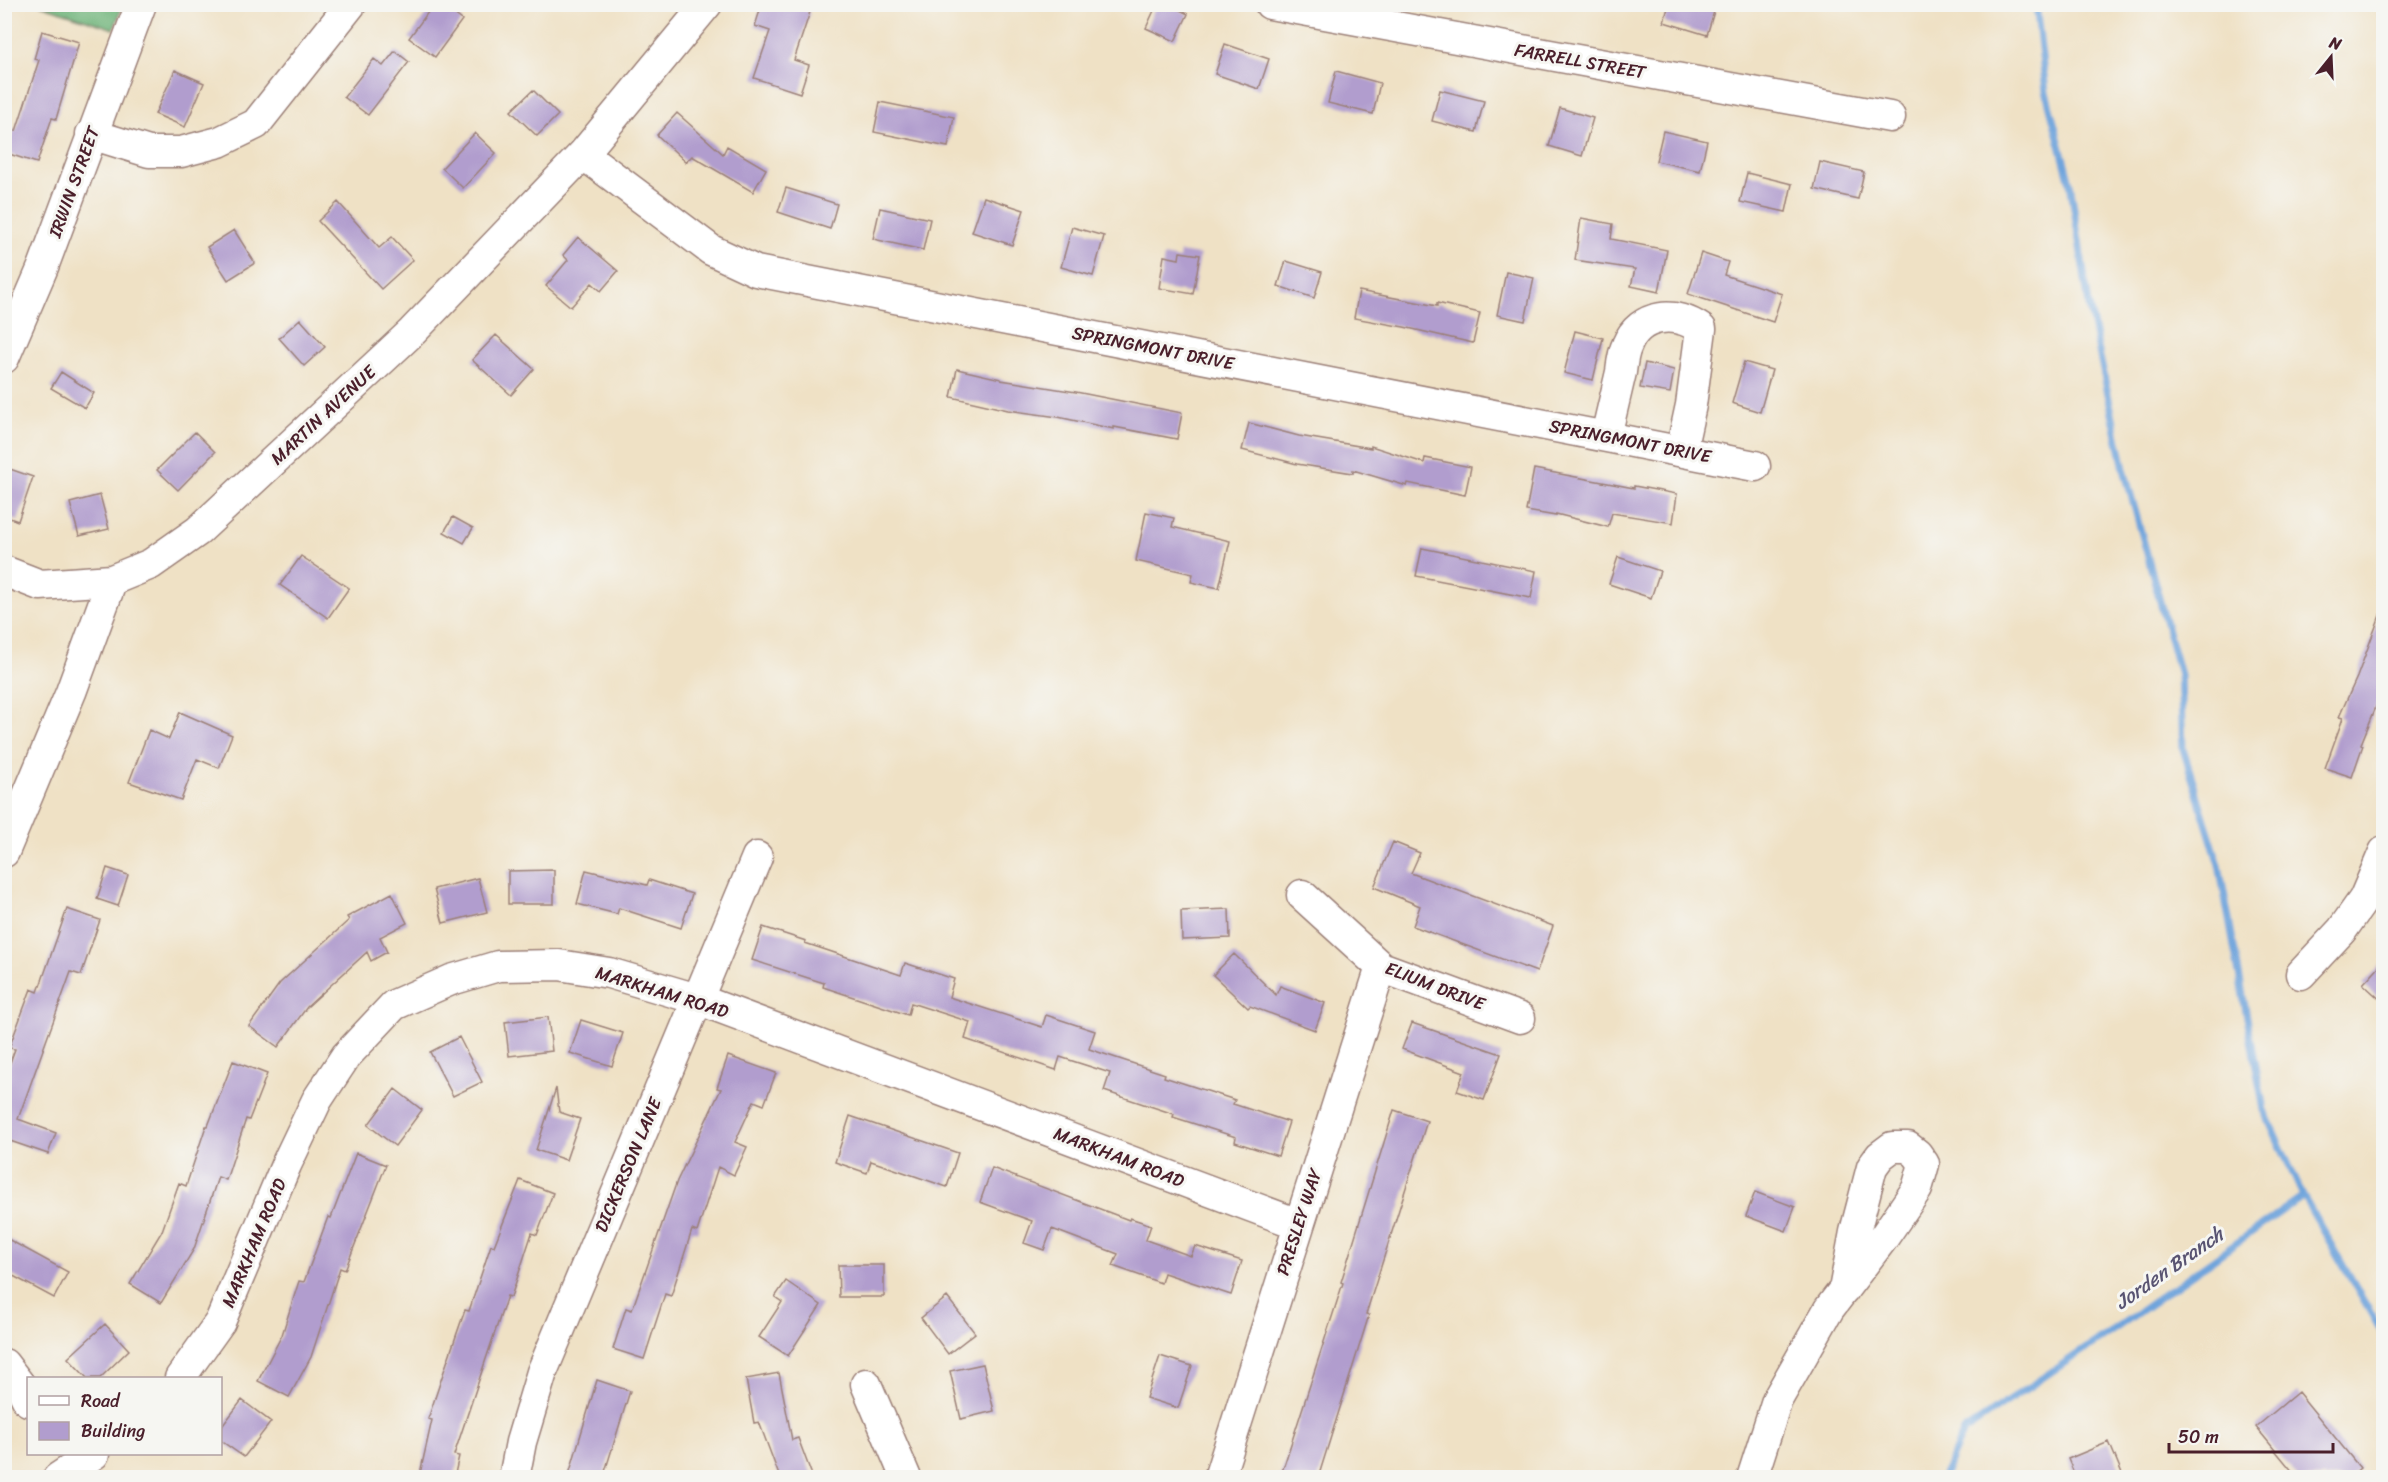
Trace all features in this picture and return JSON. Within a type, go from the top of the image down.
[{"type":"street","name":"IRWIN STREET","points":[[4,358],[43,267],[141,4]]},
{"type":"street","points":[[91,134],[148,152],[181,152],[219,142],[256,124],[351,4]]},
{"type":"street","name":"MARTIN AVENUE","points":[[4,571],[40,585],[112,580],[151,564],[198,531],[412,332],[583,154],[707,4]]},
{"type":"street","name":"FARRELL STREET","points":[[1270,4],[1890,117]]},
{"type":"street","name":"SPRINGMONT DRIVE","points":[[583,154],[711,249],[756,271],[1755,465]]},
{"type":"street","points":[[1606,436],[1627,345],[1638,328],[1651,319],[1666,316],[1692,322],[1701,329],[1691,405],[1681,451]]},
{"type":"street","points":[[4,852],[71,692],[112,580]]},
{"type":"street","points":[[2301,974],[2342,930],[2364,899],[2384,852]]},
{"type":"street","name":"DICKERSON LANE","points":[[514,1478],[521,1442],[542,1372],[757,857]]},
{"type":"street","name":"ELIUM DRIVE","points":[[1302,895],[1380,967],[1520,1018]]},
{"type":"street","name":"MARKHAM ROAD","points":[[181,1377],[220,1322],[286,1165],[317,1100],[346,1056],[394,1005],[451,980],[498,966],[559,965],[609,973],[697,999],[1298,1224]]},
{"type":"street","name":"PRESLEY WAY","points":[[1219,1478],[1380,967]]},
{"type":"street","points":[[1752,1478],[1777,1400],[1836,1300]]},
{"type":"street","points":[[4,1364],[20,1385],[27,1399]]},
{"type":"street","points":[[866,1384],[906,1478]]},
{"type":"street","points":[[60,1471],[92,1455]]},
{"type":"green space","points":[[123,4],[114,29],[40,5]]},
{"type":"building","points":[[434,4],[441,4],[462,20],[435,57],[409,38]]},
{"type":"building","points":[[762,4],[786,4],[810,12],[794,60],[809,65],[800,93],[754,78],[770,31],[755,26]]},
{"type":"building","points":[[1157,4],[1168,4],[1188,14],[1175,41],[1146,28]]},
{"type":"building","points":[[1669,4],[1701,4],[1715,8],[1707,35],[1664,22]]},
{"type":"building","points":[[42,31],[79,42],[56,119],[52,118],[37,163],[6,153],[13,130],[16,131],[39,60],[34,59]]},
{"type":"building","points":[[1225,44],[1269,59],[1259,89],[1215,74]]},
{"type":"building","points":[[395,51],[409,62],[368,115],[344,97],[374,59],[383,66]]},
{"type":"building","points":[[175,70],[204,83],[185,127],[155,114]]},
{"type":"building","points":[[1336,71],[1380,83],[1373,114],[1328,103]]},
{"type":"building","points":[[533,90],[558,115],[537,136],[511,111]]},
{"type":"building","points":[[1440,90],[1484,101],[1476,132],[1432,121]]},
{"type":"building","points":[[880,102],[954,117],[948,147],[874,132]]},
{"type":"building","points":[[1560,108],[1593,118],[1582,156],[1549,146]]},
{"type":"building","points":[[677,113],[723,154],[727,146],[766,169],[753,192],[692,156],[686,162],[657,135]]},
{"type":"building","points":[[1663,131],[1707,141],[1700,171],[1656,161]]},
{"type":"building","points":[[475,133],[496,153],[463,188],[442,168]]},
{"type":"building","points":[[1820,162],[1864,172],[1858,199],[1814,189]]},
{"type":"building","points":[[1747,173],[1792,184],[1786,212],[1740,202]]},
{"type":"building","points":[[786,188],[837,204],[830,229],[778,212]]},
{"type":"building","points":[[984,197],[1024,210],[1012,245],[972,232]]},
{"type":"building","points":[[338,202],[379,248],[392,237],[413,260],[381,289],[318,221]]},
{"type":"building","points":[[880,208],[930,219],[923,250],[873,239]]},
{"type":"building","points":[[1581,218],[1613,224],[1611,239],[1667,250],[1659,292],[1631,286],[1635,269],[1575,260]]},
{"type":"building","points":[[1072,227],[1104,236],[1093,276],[1061,267]]},
{"type":"building","points":[[234,230],[255,263],[228,280],[207,247]]},
{"type":"building","points":[[578,237],[618,271],[601,291],[592,283],[571,307],[546,286],[568,260],[563,255]]},
{"type":"building","points":[[1180,252],[1200,255],[1193,294],[1159,288],[1164,256],[1179,259]]},
{"type":"building","points":[[1701,253],[1728,262],[1724,275],[1782,294],[1773,322],[1688,294]]},
{"type":"building","points":[[1286,261],[1322,272],[1314,298],[1278,286]]},
{"type":"building","points":[[1506,272],[1534,278],[1525,321],[1497,315]]},
{"type":"building","points":[[1359,291],[1437,306],[1437,303],[1480,313],[1473,343],[1354,318]]},
{"type":"building","points":[[300,319],[325,347],[304,366],[279,338]]},
{"type":"building","points":[[1575,331],[1603,338],[1593,380],[1564,373]]},
{"type":"building","points":[[496,335],[534,369],[511,395],[472,360]]},
{"type":"building","points":[[1744,362],[1772,370],[1760,412],[1732,403]]},
{"type":"building","points":[[1645,363],[1674,370],[1670,393],[1640,388]]},
{"type":"building","points":[[957,369],[1001,380],[1182,413],[1177,439],[1008,410],[951,397]]},
{"type":"building","points":[[61,372],[94,393],[85,408],[51,388]]},
{"type":"building","points":[[1249,423],[1299,436],[1371,448],[1371,446],[1424,463],[1425,458],[1471,467],[1465,495],[1408,483],[1407,486],[1353,470],[1353,473],[1297,464],[1242,450]]},
{"type":"building","points":[[195,432],[215,452],[178,490],[157,470]]},
{"type":"building","points":[[4,467],[33,477],[18,521],[4,516]]},
{"type":"building","points":[[1534,469],[1677,494],[1673,523],[1612,513],[1608,527],[1556,514],[1556,516],[1526,511]]},
{"type":"building","points":[[100,495],[109,529],[79,536],[70,503]]},
{"type":"building","points":[[1146,512],[1174,518],[1172,527],[1230,541],[1219,588],[1191,582],[1193,574],[1136,561]]},
{"type":"building","points":[[453,517],[473,528],[464,543],[444,532]]},
{"type":"building","points":[[1422,548],[1536,571],[1531,598],[1416,576]]},
{"type":"building","points":[[301,556],[349,588],[328,618],[280,585]]},
{"type":"building","points":[[1618,557],[1660,571],[1651,598],[1609,584]]},
{"type":"building","points":[[2382,610],[2384,610],[2384,687],[2361,744],[2363,745],[2352,777],[2325,768],[2343,718],[2339,717]]},
{"type":"building","points":[[180,712],[232,735],[219,768],[197,759],[181,800],[129,782],[149,730],[169,739]]},
{"type":"building","points":[[1393,842],[1420,853],[1411,873],[1553,926],[1537,972],[1413,926],[1420,906],[1374,887]]},
{"type":"building","points":[[107,868],[128,875],[118,906],[97,899]]},
{"type":"building","points":[[554,870],[554,904],[508,904],[508,871]]},
{"type":"building","points":[[586,870],[647,885],[649,880],[692,894],[681,928],[619,908],[617,914],[577,904]]},
{"type":"building","points":[[478,878],[487,912],[443,923],[434,889]]},
{"type":"building","points":[[392,893],[407,923],[380,937],[387,952],[371,961],[367,952],[307,1007],[278,1047],[249,1026],[280,983],[349,920],[347,917]]},
{"type":"building","points":[[67,909],[100,920],[81,975],[71,972],[18,1119],[56,1133],[48,1154],[10,1141],[4,1151],[4,1079],[15,1049],[9,1048],[31,989],[38,992]]},
{"type":"building","points":[[1229,909],[1230,938],[1182,940],[1181,911]]},
{"type":"building","points":[[763,927],[901,975],[905,963],[954,979],[949,997],[1042,1027],[1046,1015],[1095,1031],[1089,1049],[1165,1074],[1164,1077],[1235,1100],[1233,1104],[1289,1122],[1278,1156],[1235,1142],[1236,1137],[1173,1117],[1174,1114],[1104,1091],[1110,1073],[1060,1057],[1056,1070],[965,1039],[970,1022],[911,1003],[908,1015],[823,987],[824,983],[752,960]]},
{"type":"building","points":[[1234,954],[1276,995],[1280,986],[1325,1003],[1315,1030],[1250,1006],[1248,1008],[1213,975]]},
{"type":"building","points":[[2384,961],[2384,1003],[2363,984]]},
{"type":"building","points":[[548,1017],[552,1051],[509,1056],[505,1022]]},
{"type":"building","points":[[581,1020],[623,1033],[612,1066],[570,1053]]},
{"type":"building","points":[[1412,1023],[1501,1054],[1484,1100],[1457,1091],[1464,1072],[1402,1049]]},
{"type":"building","points":[[459,1037],[482,1082],[453,1096],[430,1052]]},
{"type":"building","points":[[728,1056],[776,1073],[764,1105],[754,1101],[735,1142],[747,1147],[734,1175],[718,1167],[697,1232],[692,1230],[671,1296],[665,1294],[644,1359],[613,1349],[626,1308],[632,1310],[677,1181],[721,1089],[717,1088]]},
{"type":"building","points":[[233,1061],[267,1074],[249,1120],[246,1119],[226,1180],[218,1177],[194,1249],[161,1303],[130,1284],[162,1231],[179,1183],[186,1186],[206,1126],[208,1126]]},
{"type":"building","points":[[556,1088],[559,1112],[580,1119],[566,1160],[536,1150]]},
{"type":"building","points":[[395,1089],[422,1110],[395,1146],[368,1125]]},
{"type":"building","points":[[1394,1110],[1427,1121],[1366,1314],[1369,1315],[1318,1478],[1280,1478],[1343,1283],[1341,1282]]},
{"type":"building","points":[[850,1116],[958,1153],[947,1187],[871,1161],[867,1173],[835,1162]]},
{"type":"building","points":[[356,1153],[386,1165],[345,1270],[340,1268],[311,1357],[289,1397],[258,1381],[282,1335],[299,1281],[304,1282],[328,1217],[331,1218]]},
{"type":"building","points":[[992,1168],[1129,1220],[1130,1218],[1151,1225],[1146,1240],[1191,1256],[1195,1246],[1242,1261],[1231,1295],[1164,1273],[1161,1283],[1113,1266],[1118,1254],[1052,1229],[1044,1250],[1024,1243],[1032,1221],[980,1202]]},
{"type":"building","points":[[520,1180],[553,1193],[537,1235],[532,1233],[511,1297],[507,1296],[454,1455],[459,1456],[454,1478],[419,1478],[432,1420],[428,1419],[442,1377],[465,1310],[469,1311],[491,1245],[494,1246]]},
{"type":"building","points":[[1755,1192],[1795,1207],[1786,1231],[1746,1216]]},
{"type":"building","points":[[4,1237],[68,1272],[54,1298],[4,1271]]},
{"type":"building","points":[[838,1265],[884,1265],[884,1297],[839,1297]]},
{"type":"building","points":[[786,1281],[821,1305],[788,1356],[759,1337],[782,1302],[775,1297]]},
{"type":"building","points":[[947,1297],[975,1333],[948,1354],[921,1318]]},
{"type":"building","points":[[105,1324],[129,1350],[101,1377],[86,1377],[68,1358]]},
{"type":"building","points":[[1160,1356],[1192,1366],[1178,1408],[1146,1398]]},
{"type":"building","points":[[983,1364],[994,1411],[961,1419],[950,1371]]},
{"type":"building","points":[[779,1373],[792,1440],[798,1438],[813,1478],[780,1478],[759,1422],[754,1423],[746,1379]]},
{"type":"building","points":[[597,1380],[630,1391],[603,1478],[568,1478]]},
{"type":"building","points":[[2298,1392],[2360,1468],[2349,1478],[2298,1478],[2256,1427]]},
{"type":"building","points":[[242,1400],[271,1422],[244,1457],[222,1441],[222,1426]]},
{"type":"building","points":[[2109,1442],[2124,1478],[2076,1478],[2068,1459]]},
{"type":"waterway","points":[[2036,4],[2046,92],[2070,183],[2089,305],[2124,469],[2180,675],[2183,749],[2219,865],[2264,1110],[2303,1196],[2384,1336]]},
{"type":"waterway","name":"Jorden Branch","points":[[1943,1478],[1964,1431],[2119,1326],[2303,1196]]}]
